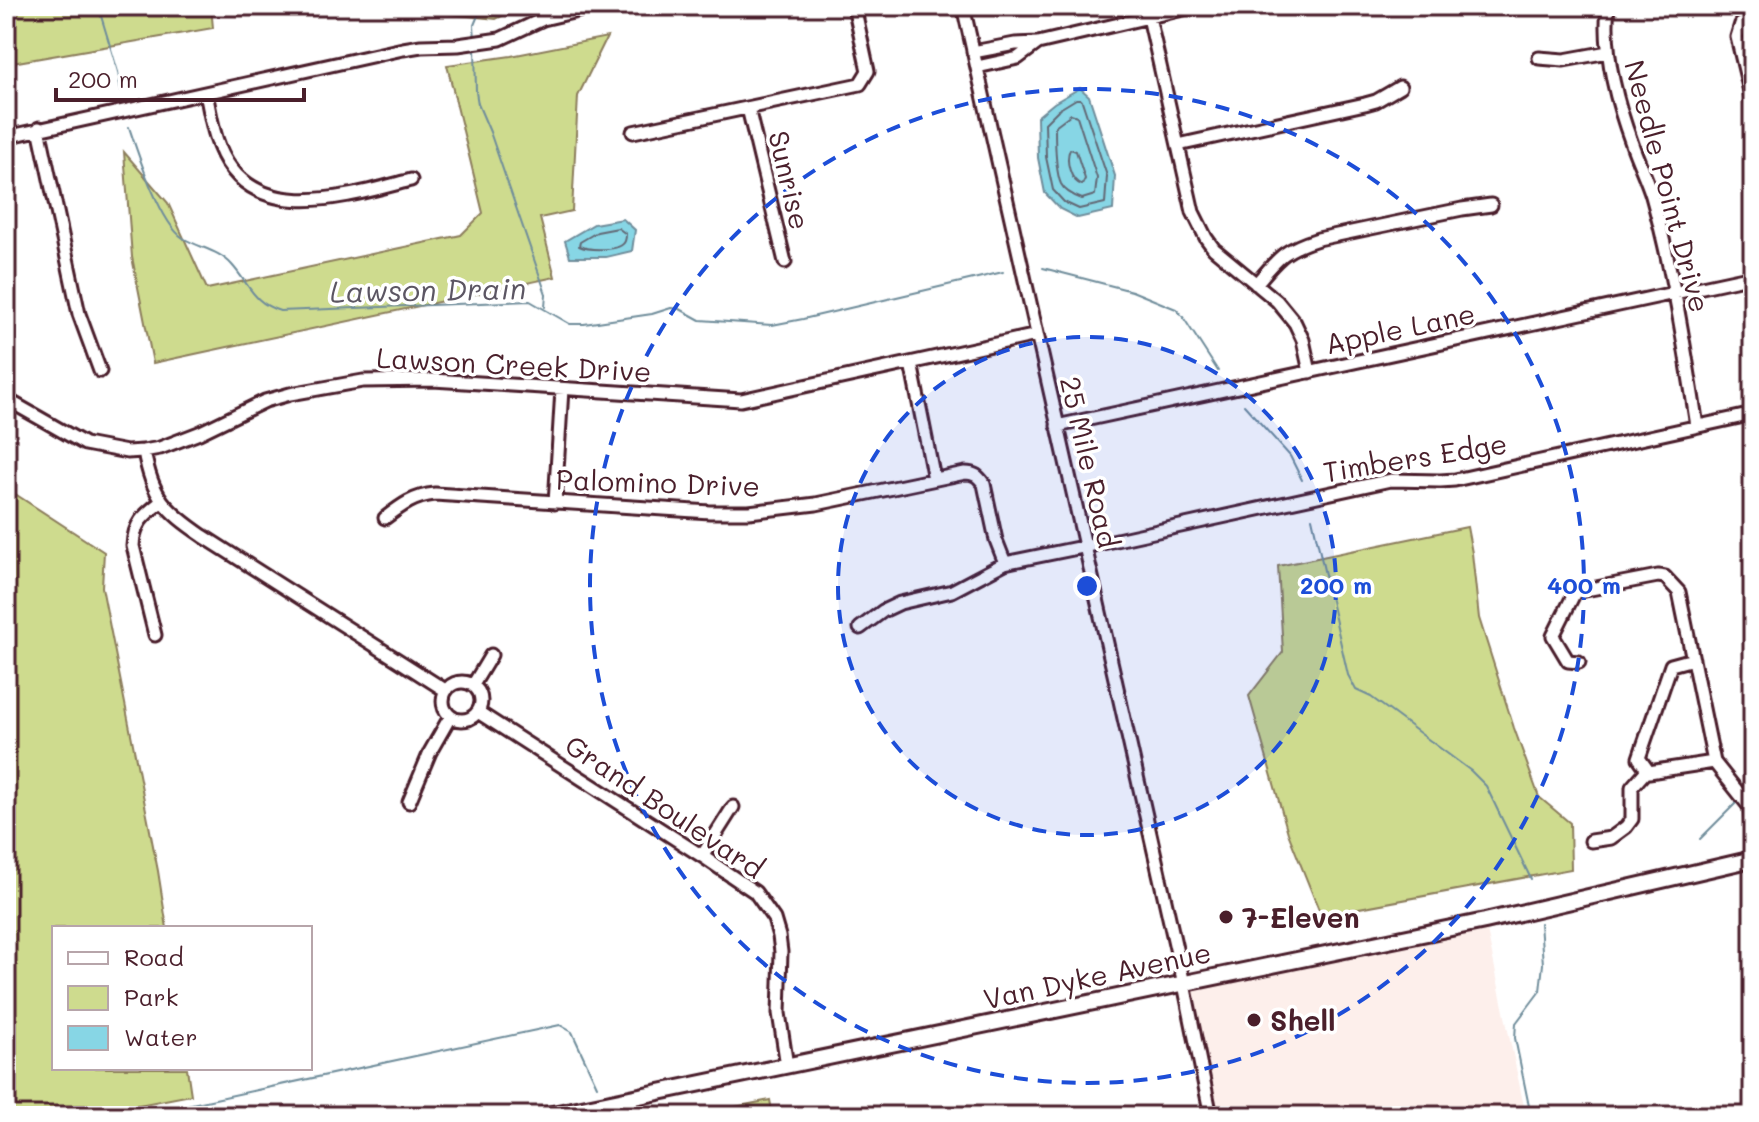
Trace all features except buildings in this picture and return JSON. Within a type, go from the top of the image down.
[{"type":"main road","name":"Van Dyke Avenue","points":[[543,1116],[1485,921],[1753,859]]},
{"type":"street","points":[[6,137],[403,49],[500,39],[543,19],[599,6]]},
{"type":"street","points":[[633,132],[860,84],[868,71],[854,6]]},
{"type":"street","name":"25 Mile Road","points":[[963,6],[1184,984],[1211,1116]]},
{"type":"street","points":[[973,52],[1038,43],[1196,6]]},
{"type":"street","name":"Needle Point Drive","points":[[1608,6],[1608,52],[1625,125],[1651,194],[1674,293],[1697,426]]},
{"type":"street","points":[[1149,17],[1193,212],[1214,249],[1285,309],[1303,340],[1310,372]]},
{"type":"street","points":[[1753,19],[1739,27],[1737,37],[1753,104]]},
{"type":"street","points":[[977,67],[1018,58],[1038,43]]},
{"type":"street","points":[[1539,58],[1564,60],[1608,52]]},
{"type":"street","points":[[1178,145],[1365,104],[1400,87]]},
{"type":"street","points":[[206,93],[220,149],[231,168],[255,188],[284,198],[309,201],[411,180]]},
{"type":"street","name":"Sunrise","points":[[748,108],[785,262]]},
{"type":"street","points":[[39,128],[79,314],[100,371]]},
{"type":"street","points":[[1256,284],[1277,258],[1302,244],[1491,205]]},
{"type":"street","name":"Apple Lane","points":[[1057,426],[1753,276]]},
{"type":"street","name":"Lawson Creek Drive","points":[[6,399],[85,444],[127,452],[144,451],[199,433],[265,401],[363,381],[433,380],[741,400],[1037,335]]},
{"type":"street","points":[[911,363],[934,479]]},
{"type":"street","points":[[555,503],[562,389]]},
{"type":"street","name":"Timbers Edge","points":[[860,628],[900,603],[952,591],[1005,563],[1391,480],[1455,480],[1753,414]]},
{"type":"street","points":[[144,451],[154,489],[172,514],[445,690]]},
{"type":"street","name":"Palomino Drive","points":[[385,518],[404,503],[435,494],[749,512],[816,504],[965,473],[979,476],[984,484],[996,540],[1005,563]]},
{"type":"street","points":[[155,635],[133,546],[134,533],[140,520],[162,501]]},
{"type":"street","points":[[1579,662],[1568,661],[1553,636],[1575,592],[1665,577],[1679,592],[1714,762],[1752,809],[1753,836]]},
{"type":"street","points":[[473,685],[491,655]]},
{"type":"street","points":[[1693,659],[1671,665],[1639,758],[1649,772],[1714,762]]},
{"type":"street","points":[[456,683],[473,685],[481,701],[478,712],[463,720],[450,717],[444,704],[445,690],[456,683]]},
{"type":"street","name":"Grand Boulevard","points":[[478,712],[755,892],[774,919],[781,952],[779,1013],[787,1066]]},
{"type":"street","points":[[409,802],[430,752],[450,717]]},
{"type":"street","points":[[1591,841],[1611,838],[1626,827],[1632,819],[1632,787],[1647,770]]},
{"type":"street","points":[[702,856],[733,807]]},
{"type":"shaded area","points":[[1485,921],[1526,1116],[1211,1116],[1184,984]]},
{"type":"green space","points":[[6,6],[211,6],[213,28],[6,64]]},
{"type":"green space","points":[[449,6],[522,6],[496,19],[450,14]]},
{"type":"green space","points":[[607,37],[578,96],[572,211],[540,218],[555,277],[153,363],[132,257],[124,152],[168,203],[207,289],[461,235],[483,213],[447,65]]},
{"type":"green space","points":[[6,488],[104,552],[102,587],[167,926],[52,926],[52,1070],[187,1070],[191,1095],[82,1116],[6,1116]]},
{"type":"green space","points":[[1467,527],[1479,618],[1539,797],[1570,823],[1571,869],[1321,915],[1288,833],[1249,696],[1283,652],[1278,566]]},
{"type":"green space","points":[[770,1100],[773,1116],[690,1116]]},
{"type":"water","points":[[1080,88],[1089,96],[1115,176],[1113,210],[1078,218],[1060,209],[1045,193],[1038,158],[1037,117]]},
{"type":"water","points":[[623,219],[635,230],[632,251],[606,257],[570,257],[565,241],[594,224]]},
{"type":"waterway","name":"Lawson Drain","points":[[98,6],[121,91]]},
{"type":"waterway","points":[[475,40],[474,25],[482,6]]},
{"type":"waterway","points":[[475,46],[478,104],[546,294],[545,307]]},
{"type":"waterway","name":"Lawson Drain","points":[[129,127],[151,187],[174,230],[183,238],[227,260],[257,298],[280,311],[530,301],[570,324],[652,314],[671,308],[680,309],[700,320],[772,325],[1003,272]]},
{"type":"waterway","name":"Lawson Drain","points":[[1043,268],[1132,291],[1176,309],[1218,371]]},
{"type":"waterway","name":"Lawson Drain","points":[[1244,405],[1290,456],[1302,480]]},
{"type":"waterway","name":"Lawson Drain","points":[[1312,518],[1348,675],[1356,690],[1371,697],[1471,771],[1486,786],[1531,879]]},
{"type":"waterway","points":[[1747,793],[1753,786]]},
{"type":"waterway","points":[[1700,839],[1737,802]]},
{"type":"waterway","name":"Lawson Drain","points":[[1531,1116],[1515,1038],[1516,1023],[1540,991],[1543,964],[1540,923]]},
{"type":"waterway","points":[[136,1116],[560,1025],[572,1032],[597,1086]]},
{"type":"place","name":"7-Eleven","points":[[1226,917]]},
{"type":"place","name":"Shell","points":[[1254,1020]]}]
